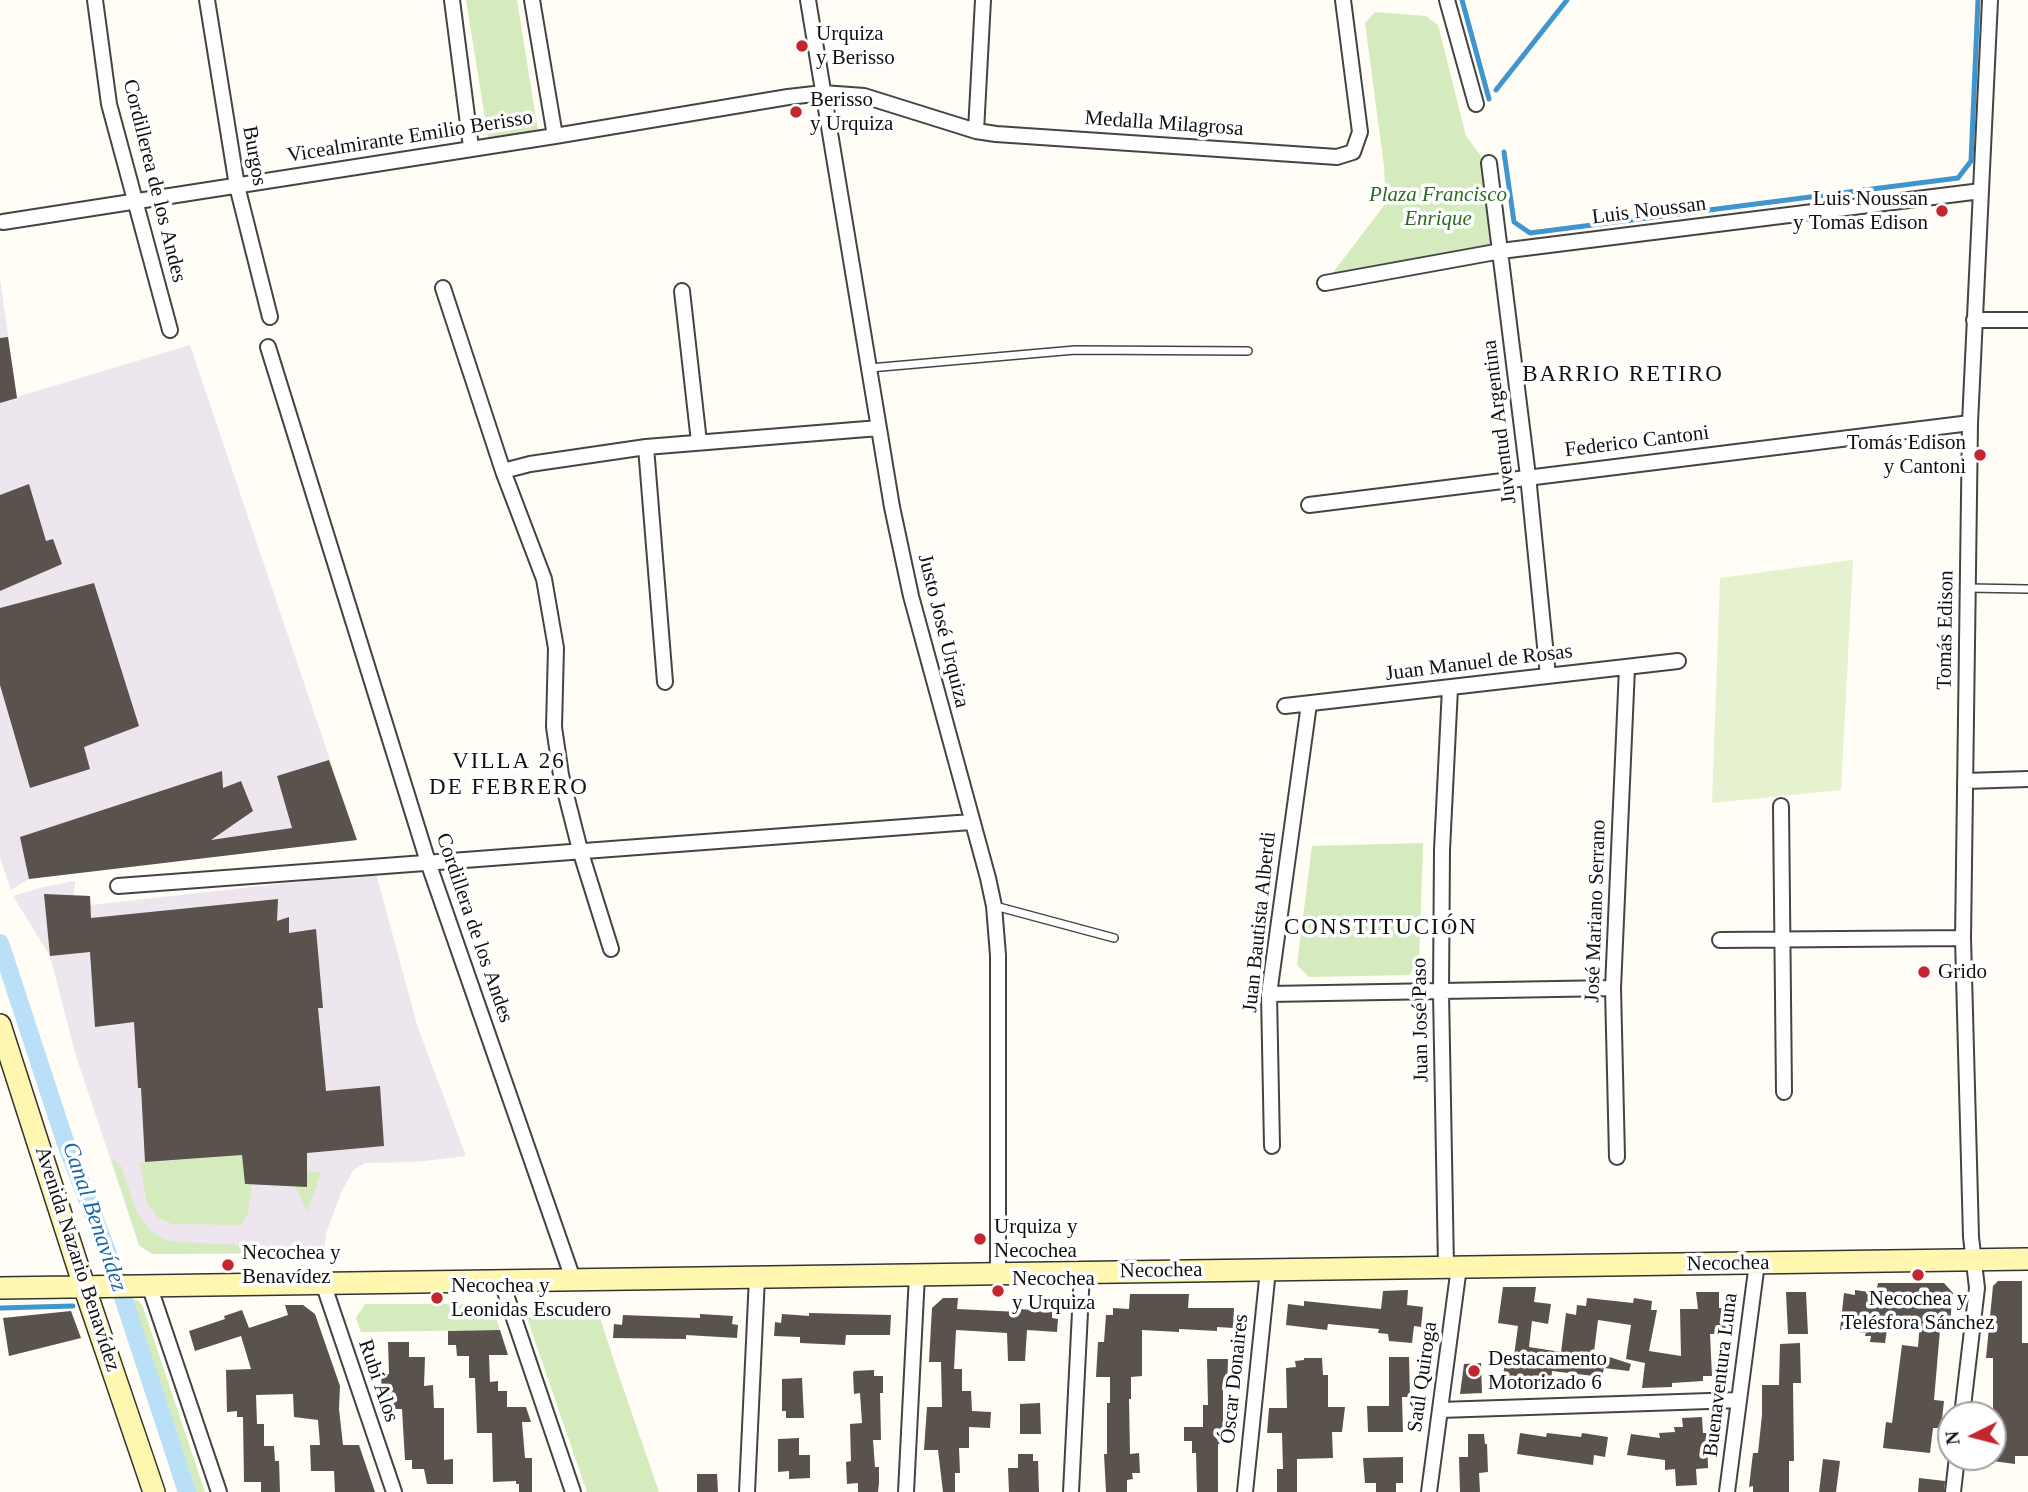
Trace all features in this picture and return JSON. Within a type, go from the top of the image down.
[{"type":"main road","name":"Avenida Nazario Benavídez","points":[[0,1026],[84,1286],[155,1492]]},
{"type":"main road","name":"Necochea","points":[[0,1288],[2028,1259]]},
{"type":"street","name":"Cordillerea de los Andes","points":[[95,0],[109,104],[170,330]]},
{"type":"street","name":"Burgos","points":[[207,0],[237,186],[270,317]]},
{"type":"street","points":[[452,0],[471,147]]},
{"type":"street","points":[[532,0],[555,136]]},
{"type":"street","name":"Justo José Urquiza","points":[[808,0],[879,428],[911,596],[971,822],[986,868],[994,906],[998,955],[998,1273]]},
{"type":"street","points":[[976,131],[983,0]]},
{"type":"street","name":"Medalla Milagrosa","points":[[823,93],[864,96],[976,131],[996,134],[1337,157],[1353,152],[1360,132],[1343,0]]},
{"type":"street","points":[[1442,0],[1447,0],[1476,104]]},
{"type":"street","name":"Tomás Edison","points":[[1964,1401],[1977,1288],[1970,1217],[1964,938],[1970,423],[1990,0]]},
{"type":"street","name":"Vicealmirante Emilio Berisso","points":[[3,222],[823,93]]},
{"type":"street","name":"Juventud Argentina","points":[[1489,163],[1528,476],[1548,676]]},
{"type":"street","name":"Luis Noussan","points":[[1325,283],[1501,251],[1981,191]]},
{"type":"street","points":[[443,288],[503,471],[544,579],[556,648],[554,727],[561,775],[580,850],[611,949]]},
{"type":"street","points":[[682,291],[699,442]]},
{"type":"street","points":[[1974,320],[2028,320]]},
{"type":"street","name":"Cordillera de los Andes","points":[[268,347],[428,862],[573,1279]]},
{"type":"street","name":"Federico Cantoni","points":[[1309,505],[1970,423]]},
{"type":"street","points":[[503,471],[530,464],[646,447],[879,428]]},
{"type":"street","points":[[646,447],[665,682]]},
{"type":"street","name":"Juan Manuel de Rosas","points":[[1285,706],[1678,661]]},
{"type":"street","name":"José Mariano Serrano","points":[[1618,1157],[1613,988],[1627,668]]},
{"type":"street","name":"Juan José Paso","points":[[1450,688],[1442,850],[1441,992],[1452,1267]]},
{"type":"street","name":"Juan Bautista Alberdi","points":[[1272,1146],[1269,994],[1309,704]]},
{"type":"street","points":[[1965,781],[2028,779]]},
{"type":"street","points":[[1781,806],[1784,1092]]},
{"type":"street","points":[[118,886],[971,822]]},
{"type":"street","points":[[1720,940],[1964,938]]},
{"type":"street","points":[[1269,994],[1613,988]]},
{"type":"street","name":"Buenaventura Luna","points":[[1727,1492],[1757,1263]]},
{"type":"street","name":"Saúl Quiroga","points":[[1429,1492],[1440,1410],[1452,1267]]},
{"type":"street","name":"Óscar Donaires","points":[[1245,1492],[1268,1270]]},
{"type":"street","points":[[1071,1492],[1082,1272]]},
{"type":"street","points":[[906,1492],[917,1275]]},
{"type":"street","points":[[747,1492],[757,1277]]},
{"type":"street","points":[[501,1280],[573,1492]]},
{"type":"street","name":"Rubi Alos","points":[[323,1283],[394,1492]]},
{"type":"street","points":[[149,1285],[219,1492]]},
{"type":"street","points":[[1440,1410],[1739,1400]]},
{"type":"street","points":[[1953,1492],[1955,1471]]},
{"type":"lane","points":[[870,368],[1075,350],[1248,351]]},
{"type":"lane","points":[[1968,588],[2028,589]]},
{"type":"lane","points":[[994,906],[1114,938]]},
{"type":"shaded area","points":[[0,279],[17,397],[190,345],[357,840],[29,879],[11,890],[0,858]]},
{"type":"shaded area","points":[[376,873],[417,1025],[466,1156],[416,1162],[365,1163],[353,1170],[326,1233],[324,1253],[152,1254],[139,1245],[76,1056],[50,956],[13,896],[75,881],[74,895],[90,896],[91,905]]},
{"type":"green space","points":[[466,0],[517,0],[538,131],[488,137]]},
{"type":"green space","name":"Plaza Francisco Enrique","points":[[1375,12],[1426,16],[1438,25],[1466,136],[1481,156],[1501,251],[1325,283],[1386,203],[1384,166],[1365,23]]},
{"type":"green space","points":[[1853,560],[1841,790],[1712,803],[1720,578]]},
{"type":"green space","points":[[1423,843],[1419,965],[1409,975],[1309,977],[1297,965],[1312,846]]},
{"type":"green space","points":[[242,1155],[245,1184],[252,1185],[248,1213],[242,1225],[172,1224],[158,1218],[147,1203],[140,1163]]},
{"type":"green space","points":[[114,1159],[121,1166],[136,1211],[151,1231],[162,1239],[301,1248],[301,1253],[152,1254],[139,1245],[112,1162]]},
{"type":"green space","points":[[307,1171],[321,1173],[307,1212],[295,1186],[307,1186]]},
{"type":"green space","points":[[128,1297],[139,1301],[143,1307],[205,1492],[194,1492]]},
{"type":"green space","points":[[595,1303],[659,1492],[587,1492],[527,1318],[536,1304]]},
{"type":"green space","points":[[365,1304],[482,1304],[495,1315],[500,1330],[361,1332],[356,1318]]},
{"type":"building","points":[[8,337],[17,398],[0,403],[0,338]]},
{"type":"building","points":[[29,484],[46,541],[53,539],[62,564],[0,591],[0,495]]},
{"type":"building","points":[[94,583],[139,726],[84,747],[90,769],[30,788],[0,685],[0,608]]},
{"type":"building","points":[[329,760],[357,840],[29,879],[20,837],[222,771],[223,788],[241,781],[253,811],[211,840],[292,828],[277,776]]},
{"type":"building","points":[[44,894],[90,896],[91,918],[278,899],[277,921],[289,917],[289,933],[316,929],[323,1008],[318,1008],[326,1091],[380,1086],[384,1146],[307,1153],[307,1187],[245,1184],[242,1155],[145,1162],[134,1022],[95,1027],[90,952],[50,956]]},
{"type":"building","points":[[1998,1281],[2022,1281],[2022,1343],[2028,1343],[2028,1456],[2015,1456],[2015,1464],[2007,1463],[2007,1401],[1993,1401],[1993,1358],[1986,1358],[1993,1286]]},
{"type":"building","points":[[1878,1283],[1944,1283],[1953,1293],[1949,1331],[1940,1330],[1934,1400],[1944,1401],[1937,1401],[1937,1428],[1933,1428],[1930,1453],[1883,1448],[1886,1422],[1892,1423],[1902,1345],[1918,1347],[1920,1321],[1889,1316],[1885,1343],[1870,1342],[1871,1336],[1865,1336],[1866,1333],[1840,1330],[1844,1293],[1855,1295],[1855,1290],[1876,1293]]},
{"type":"building","points":[[1503,1287],[1536,1287],[1534,1302],[1551,1304],[1548,1324],[1532,1321],[1529,1347],[1561,1352],[1566,1313],[1576,1315],[1577,1305],[1586,1306],[1587,1298],[1633,1303],[1634,1298],[1652,1301],[1651,1310],[1657,1310],[1649,1351],[1681,1356],[1680,1309],[1698,1309],[1696,1292],[1719,1292],[1719,1308],[1731,1308],[1728,1334],[1710,1334],[1712,1376],[1703,1376],[1703,1381],[1672,1383],[1672,1387],[1642,1388],[1645,1363],[1626,1359],[1631,1325],[1598,1320],[1594,1352],[1631,1364],[1629,1371],[1604,1368],[1602,1377],[1552,1371],[1551,1383],[1503,1376],[1506,1355],[1514,1356],[1518,1326],[1498,1323]]},
{"type":"building","points":[[1408,1290],[1407,1305],[1423,1307],[1421,1327],[1414,1326],[1412,1343],[1389,1341],[1388,1334],[1378,1333],[1379,1329],[1328,1324],[1327,1330],[1286,1325],[1288,1304],[1304,1306],[1304,1301],[1381,1309],[1383,1291]]},
{"type":"building","points":[[1786,1292],[1806,1292],[1808,1334],[1788,1334]]},
{"type":"building","points":[[1130,1294],[1189,1294],[1188,1308],[1234,1308],[1233,1328],[1217,1327],[1217,1331],[1179,1329],[1179,1332],[1142,1330],[1142,1376],[1131,1377],[1129,1399],[1130,1454],[1139,1453],[1140,1473],[1132,1473],[1133,1479],[1127,1480],[1127,1492],[1106,1492],[1104,1454],[1107,1454],[1110,1377],[1096,1377],[1098,1342],[1104,1342],[1106,1315],[1113,1315],[1113,1308],[1129,1309]]},
{"type":"building","points":[[943,1298],[958,1298],[957,1309],[1047,1311],[1052,1312],[1052,1318],[1058,1319],[1057,1332],[1027,1330],[1025,1361],[1008,1361],[1007,1333],[956,1330],[954,1369],[962,1369],[962,1391],[971,1391],[972,1411],[991,1412],[990,1428],[969,1427],[969,1448],[959,1448],[960,1473],[955,1473],[955,1492],[943,1492],[938,1450],[924,1450],[927,1407],[942,1407],[941,1362],[929,1362],[932,1308]]},
{"type":"building","points":[[285,1305],[303,1305],[315,1314],[340,1386],[339,1409],[343,1445],[359,1445],[375,1492],[335,1492],[334,1471],[311,1471],[310,1445],[320,1445],[318,1420],[294,1417],[293,1394],[256,1395],[257,1424],[264,1424],[264,1446],[274,1446],[275,1461],[279,1461],[280,1492],[261,1492],[261,1482],[244,1482],[243,1417],[237,1417],[237,1411],[227,1412],[226,1370],[251,1369],[241,1336],[195,1351],[189,1331],[225,1319],[224,1316],[242,1310],[249,1328],[288,1315]]},
{"type":"building","points":[[71,1311],[81,1338],[9,1356],[3,1318]]},
{"type":"building","points":[[809,1313],[891,1315],[890,1335],[846,1335],[845,1345],[800,1343],[800,1337],[774,1336],[775,1322],[781,1323],[782,1314],[809,1316]]},
{"type":"building","points":[[700,1314],[733,1316],[732,1324],[738,1325],[737,1338],[686,1335],[686,1339],[613,1338],[614,1324],[622,1325],[623,1315],[700,1318]]},
{"type":"building","points":[[500,1330],[508,1355],[489,1355],[490,1382],[498,1381],[498,1391],[507,1391],[507,1407],[526,1407],[531,1422],[522,1422],[525,1458],[532,1458],[532,1492],[519,1492],[519,1484],[516,1484],[516,1481],[493,1482],[492,1433],[477,1433],[475,1378],[469,1378],[469,1356],[457,1356],[456,1345],[448,1345],[448,1331]]},
{"type":"building","points":[[388,1342],[409,1342],[409,1357],[425,1357],[424,1386],[433,1385],[434,1408],[444,1408],[444,1460],[453,1459],[453,1484],[427,1484],[424,1469],[412,1469],[412,1460],[405,1460],[402,1409],[387,1409],[382,1396],[381,1374],[389,1374]]},
{"type":"building","points":[[1800,1343],[1801,1383],[1793,1383],[1794,1461],[1789,1461],[1789,1492],[1753,1492],[1753,1486],[1749,1487],[1753,1453],[1758,1453],[1762,1385],[1779,1385],[1780,1344]]},
{"type":"building","points":[[1389,1357],[1409,1357],[1410,1397],[1402,1397],[1403,1432],[1368,1432],[1367,1406],[1389,1406]]},
{"type":"building","points":[[1322,1358],[1323,1375],[1328,1375],[1328,1407],[1345,1407],[1342,1432],[1332,1432],[1333,1458],[1297,1459],[1297,1492],[1277,1492],[1277,1469],[1283,1469],[1282,1433],[1267,1433],[1269,1408],[1287,1408],[1286,1368],[1296,1367],[1295,1361]]},
{"type":"building","points":[[1207,1359],[1228,1359],[1227,1391],[1223,1391],[1223,1444],[1218,1444],[1218,1492],[1197,1492],[1196,1453],[1192,1453],[1192,1441],[1184,1441],[1184,1427],[1203,1427],[1203,1405],[1208,1405]]},
{"type":"building","points":[[1481,1363],[1482,1393],[1460,1394],[1464,1364]]},
{"type":"building","points":[[874,1370],[874,1376],[883,1376],[883,1393],[880,1393],[881,1440],[873,1440],[875,1467],[879,1467],[878,1492],[858,1492],[858,1483],[847,1484],[846,1462],[851,1461],[850,1424],[862,1423],[860,1393],[854,1394],[853,1373]]},
{"type":"building","points":[[802,1378],[804,1418],[786,1418],[786,1411],[782,1411],[782,1379]]},
{"type":"building","points":[[1040,1403],[1041,1434],[1020,1434],[1020,1404]]},
{"type":"building","points":[[1702,1417],[1703,1433],[1707,1433],[1708,1468],[1696,1469],[1697,1485],[1676,1486],[1675,1469],[1665,1470],[1665,1460],[1627,1455],[1631,1434],[1660,1438],[1659,1433],[1675,1432],[1674,1427],[1683,1427],[1682,1418]]},
{"type":"building","points":[[1520,1433],[1546,1437],[1547,1433],[1581,1437],[1582,1433],[1608,1437],[1605,1457],[1594,1455],[1593,1465],[1517,1454]]},
{"type":"building","points":[[1468,1434],[1484,1434],[1487,1444],[1488,1472],[1479,1473],[1480,1492],[1460,1492],[1459,1457],[1468,1457]]},
{"type":"building","points":[[799,1438],[799,1455],[810,1455],[810,1478],[789,1479],[789,1471],[778,1472],[778,1439]]},
{"type":"building","points":[[1018,1454],[1033,1454],[1033,1461],[1038,1461],[1039,1492],[1009,1492],[1008,1468],[1018,1468]]},
{"type":"building","points":[[1403,1457],[1403,1483],[1396,1483],[1396,1492],[1376,1492],[1376,1483],[1365,1483],[1363,1458]]},
{"type":"building","points":[[1823,1459],[1840,1461],[1836,1492],[1819,1492]]},
{"type":"building","points":[[697,1474],[717,1474],[718,1492],[697,1492]]},
{"type":"building","points":[[1919,1478],[1945,1481],[1944,1492],[1918,1492]]},
{"type":"waterway","points":[[1462,0],[1489,99]]},
{"type":"waterway","points":[[1496,90],[1567,0]]},
{"type":"waterway","points":[[1504,152],[1514,222],[1530,233],[1958,178],[1971,161],[1978,0]]},
{"type":"waterway","name":"Canal Benavídez","points":[[0,943],[65,1141],[114,1270],[187,1492]]},
{"type":"waterway","points":[[0,1308],[73,1306]]},
{"type":"waterway","points":[[121,1307],[137,1353],[144,1361]]},
{"type":"place","name":"Urquiza y Berisso","points":[[802,46]]},
{"type":"place","name":"Berisso y Urquiza","points":[[796,112]]},
{"type":"place","name":"Luis Noussan y Tomas Edison","points":[[1942,211]]},
{"type":"place","name":"Tomás Edison y Cantoni","points":[[1980,455]]},
{"type":"place","name":"Grido","points":[[1924,972]]},
{"type":"place","name":"Urquiza y Necochea","points":[[980,1239]]},
{"type":"place","name":"Necochea y Benavídez","points":[[228,1265]]},
{"type":"place","name":"Necochea y Telésfora Sánchez","points":[[1918,1275]]},
{"type":"place","name":"Necochea y Urquiza","points":[[998,1291]]},
{"type":"place","name":"Necochea y Leonidas Escudero","points":[[437,1298]]},
{"type":"place","name":"Destacamento Motorizado 6","points":[[1474,1371]]},
{"type":"district","name":"BARRIO RETIRO","points":[[1623,375]]},
{"type":"district","name":"VILLA 26 DE FEBRERO","points":[[509,775]]},
{"type":"district","name":"CONSTITUCIÓN","points":[[1381,928]]}]
